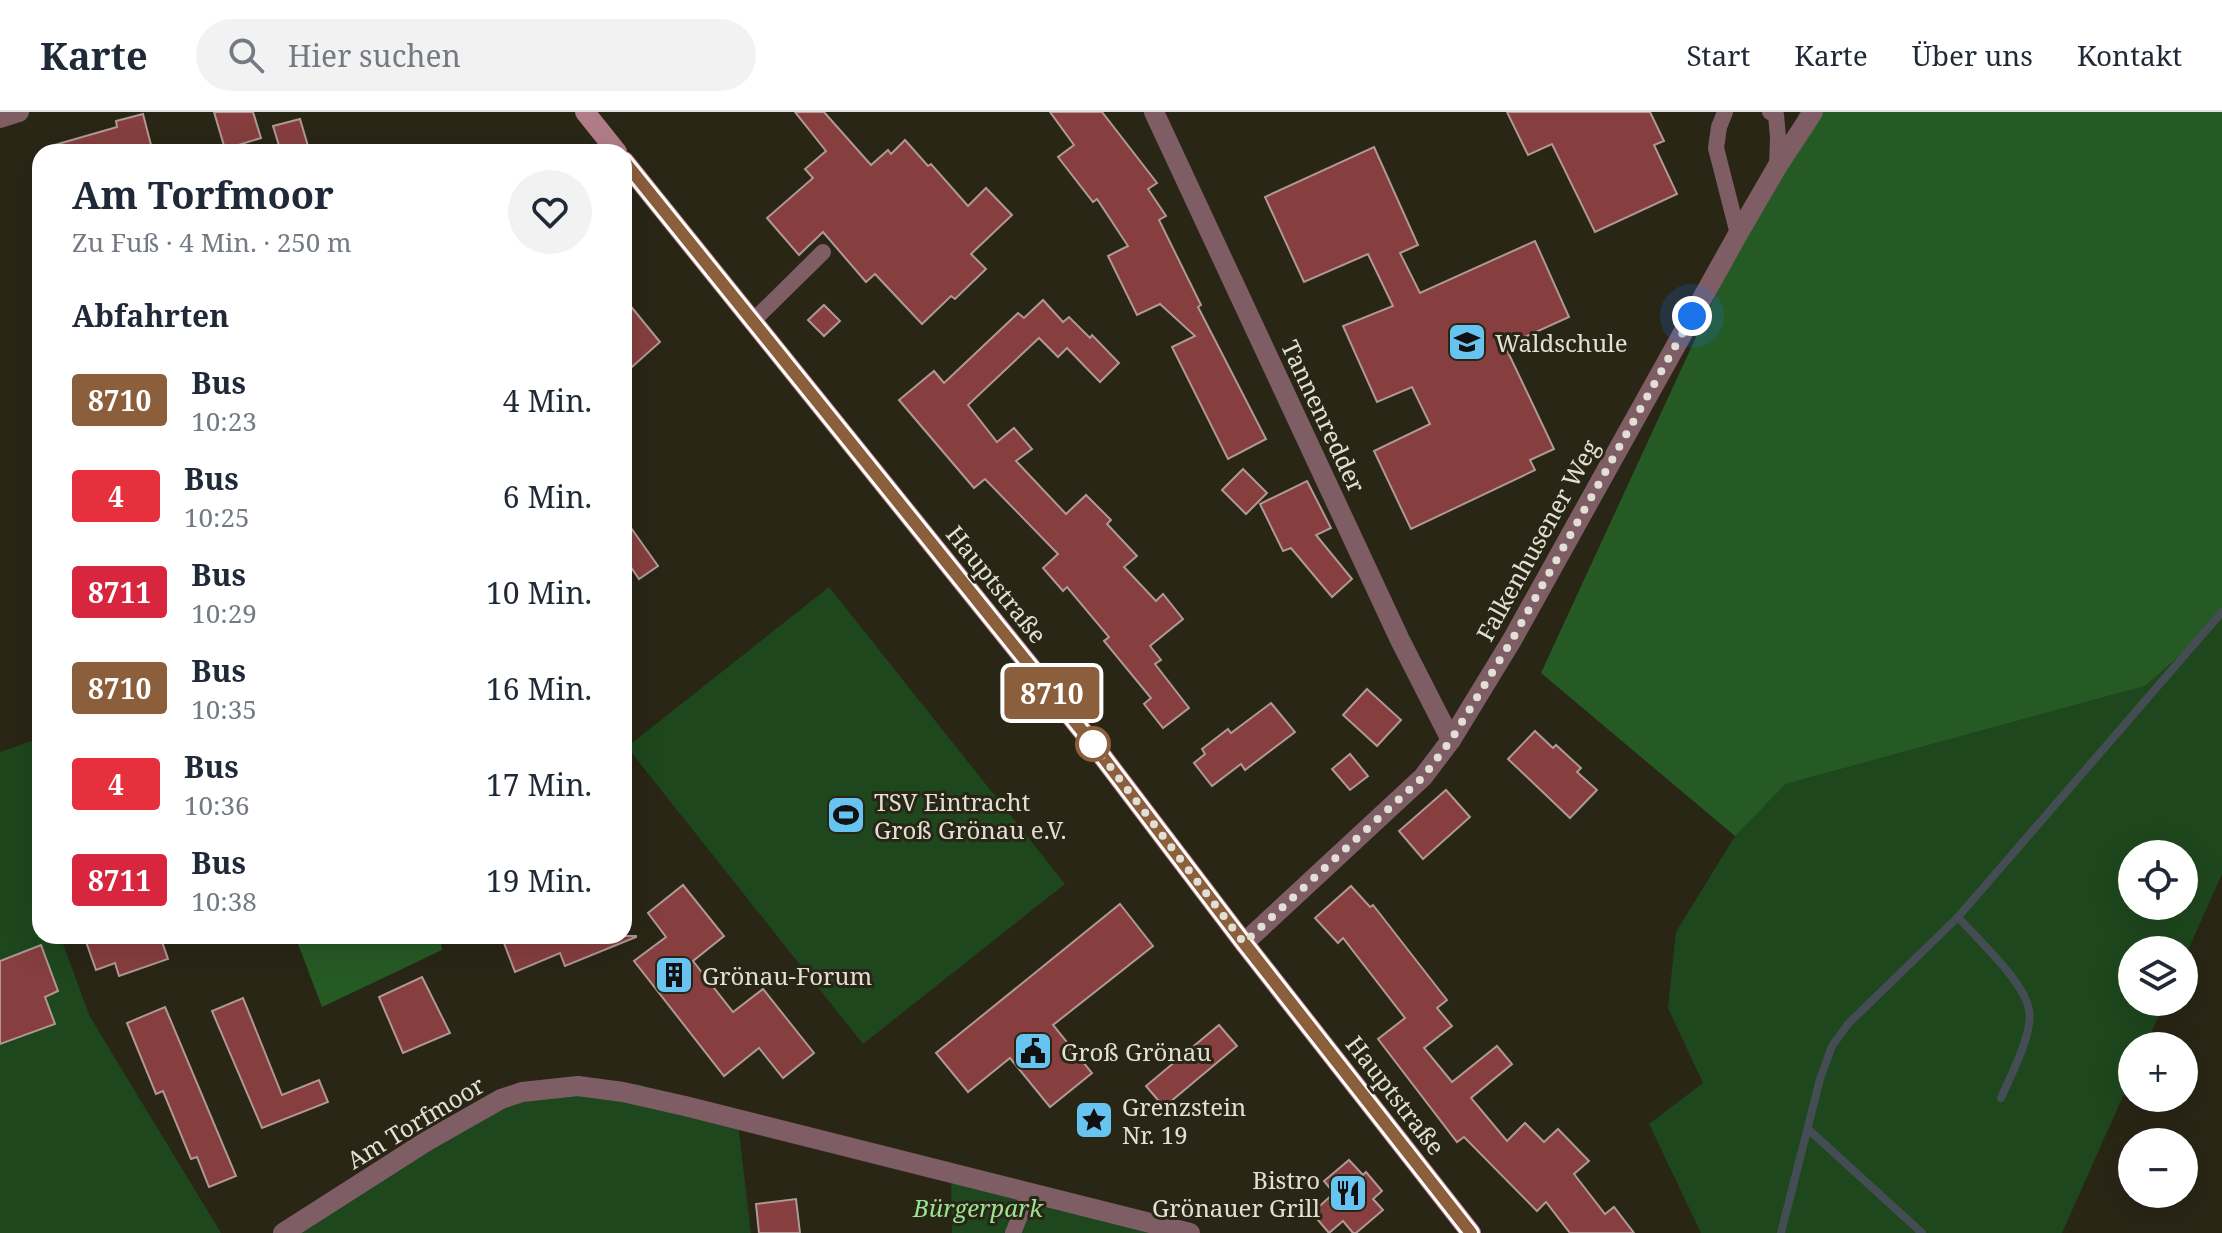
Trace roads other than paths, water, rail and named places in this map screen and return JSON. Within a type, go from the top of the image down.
[{"type":"main road","points":[[585,112],[611,144]]},
{"type":"main road","name":"Hauptstraße","points":[[632,171],[1096,748],[1471,1233]]},
{"type":"street","points":[[0,118],[19,112]]},
{"type":"street","name":"Tannenredder","points":[[1154,112],[1393,626],[1451,740]]},
{"type":"street","name":"Falkenhusener Weg","points":[[1244,943],[1423,777],[1451,740],[1512,640],[1738,234],[1813,112]]},
{"type":"street","name":"Am Torfmoor","points":[[283,1233],[427,1141],[501,1099],[522,1092],[578,1086],[648,1097],[1190,1233]]},
{"type":"lane","points":[[1725,112],[1716,148],[1738,234]]},
{"type":"lane","points":[[1770,112],[1776,115],[1777,167]]},
{"type":"lane","points":[[753,321],[823,252]]},
{"type":"lane","points":[[1013,1233],[1029,1194]]},
{"type":"waterway","points":[[1781,1233],[1820,1079],[1832,1046],[1848,1024],[1958,917],[2222,612]]},
{"type":"waterway","points":[[1958,917],[2010,974],[2029,1010],[2025,1042],[2001,1098]]},
{"type":"waterway","points":[[1808,1129],[1922,1233]]},
{"type":"place","name":"Waldschule","points":[[1467,342]]},
{"type":"place","name":"TSV Eintracht Groß Grönau e.V.","points":[[846,815]]},
{"type":"place","name":"Grönau-Forum","points":[[674,975]]},
{"type":"place","name":"Groß Grönau","points":[[1033,1051]]},
{"type":"place","name":"Grenzstein Nr. 19","points":[[1094,1120]]},
{"type":"place","name":"Bistro Grönauer Grill","points":[[1348,1193]]},
{"type":"park label","name":"Bürgerpark","points":[[978,1207]]}]
